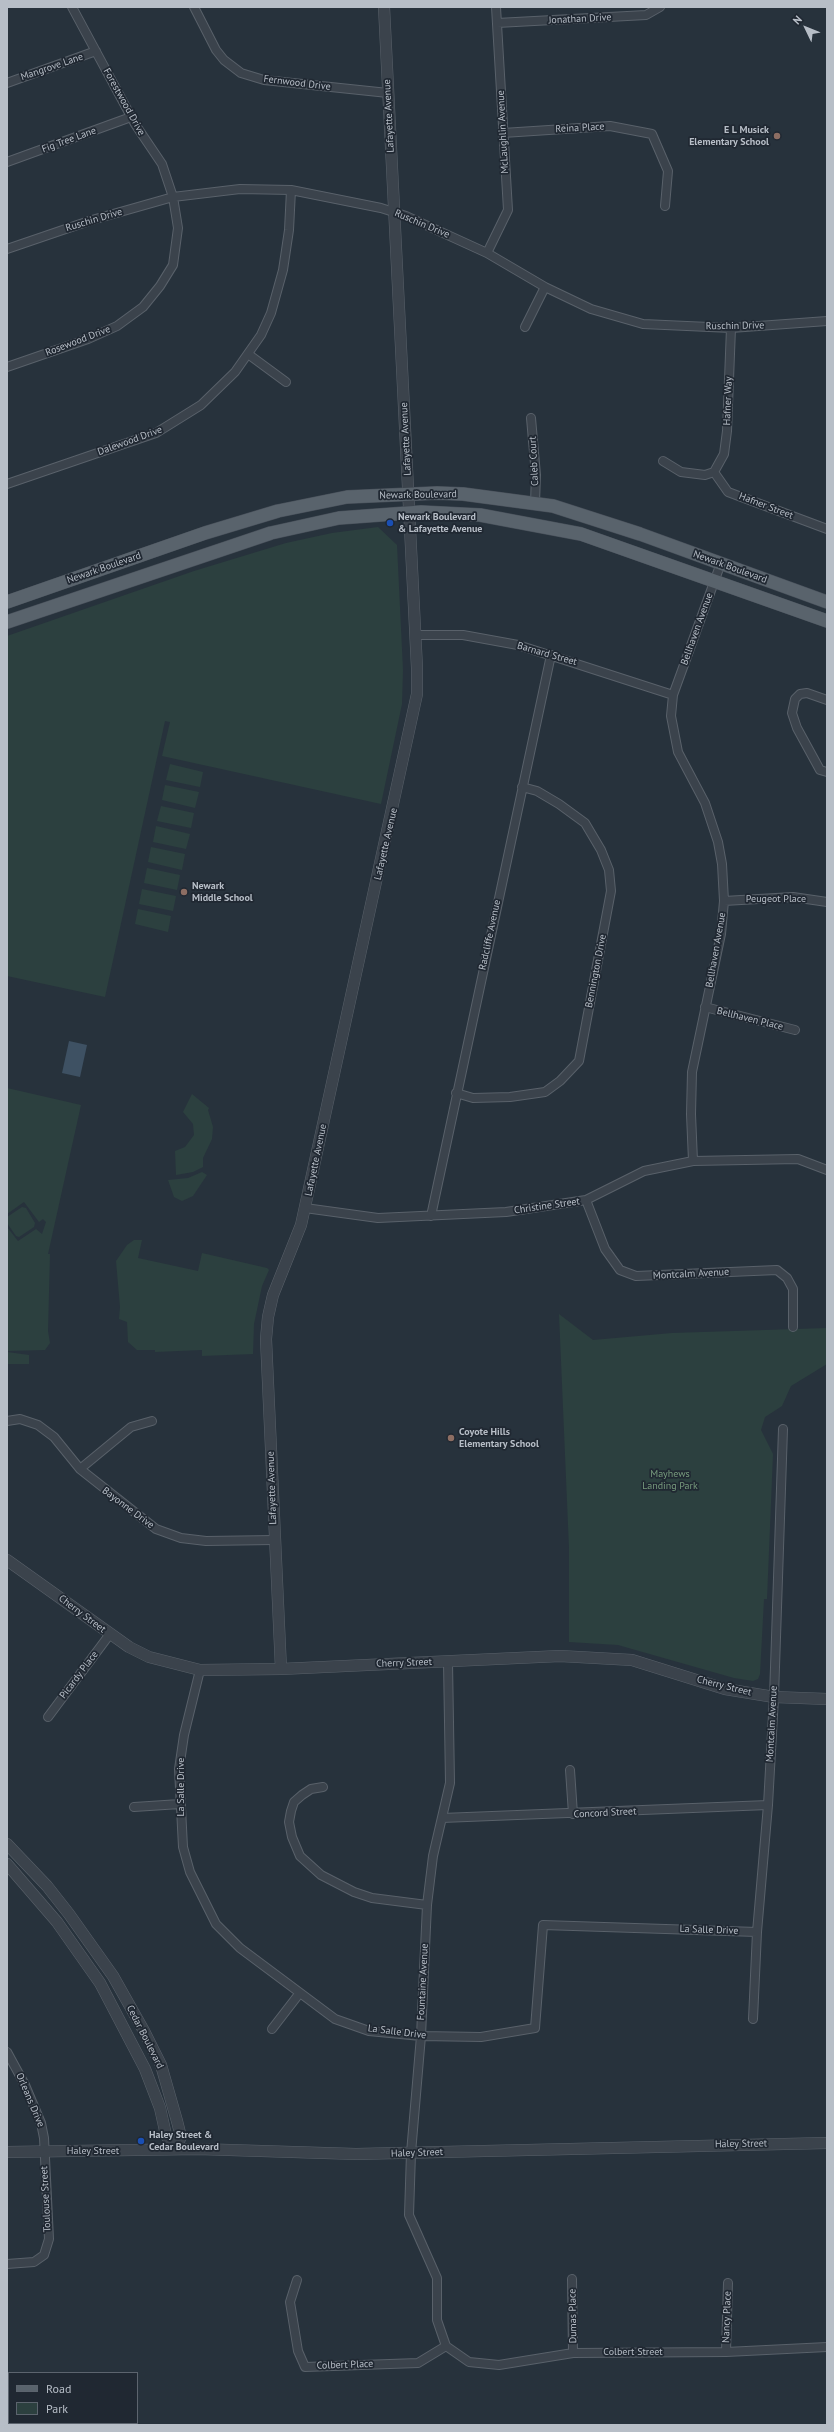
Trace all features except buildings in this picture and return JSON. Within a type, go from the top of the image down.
[{"type":"main road","name":"Newark Boulevard","points":[[7,602],[205,533],[278,511],[347,498],[408,493],[463,494],[553,506],[640,534],[827,602]]},
{"type":"main road","name":"Newark Boulevard","points":[[7,622],[271,533],[338,518],[409,513],[480,516],[581,534],[827,621]]},
{"type":"street","name":"Forestwood Drive","points":[[72,7],[131,117],[162,164],[173,196]]},
{"type":"street","name":"Fernwood Drive","points":[[194,7],[216,50],[224,60],[241,73],[264,80],[388,93]]},
{"type":"street","name":"Lafayette Avenue","points":[[280,1669],[266,1339],[268,1317],[273,1295],[295,1246],[305,1208],[417,694],[416,635],[384,7]]},
{"type":"street","name":"McLaughlin Avenue","points":[[487,253],[508,210],[496,7]]},
{"type":"street","name":"Jonathan Drive","points":[[497,23],[646,15],[660,7]]},
{"type":"street","name":"Mangrove Lane","points":[[7,83],[96,52]]},
{"type":"street","name":"Fig Tree Lane","points":[[7,162],[131,117]]},
{"type":"street","name":"Reina Place","points":[[504,133],[610,126],[652,134],[668,171],[665,206]]},
{"type":"street","name":"Ruschin Drive","points":[[7,249],[92,220],[173,196],[240,189],[291,190],[394,212],[487,253],[545,287],[591,308],[644,324],[730,328],[827,321]]},
{"type":"street","name":"Dalewood Drive","points":[[7,484],[156,433],[201,404],[235,372],[261,335],[271,313],[283,270],[289,230],[291,190]]},
{"type":"street","name":"Rosewood Drive","points":[[7,368],[88,339],[117,326],[143,308],[160,286],[172,265],[178,228],[173,196]]},
{"type":"street","points":[[525,327],[545,287]]},
{"type":"street","name":"Hafner Way","points":[[714,472],[724,454],[727,431],[730,328]]},
{"type":"street","points":[[248,354],[286,382]]},
{"type":"street","name":"Caleb Court","points":[[531,418],[536,475],[535,503]]},
{"type":"street","points":[[663,461],[682,472],[705,475],[714,472]]},
{"type":"street","name":"Hafner Street","points":[[714,472],[728,492],[827,529]]},
{"type":"street","name":"Bellhaven Avenue","points":[[693,1161],[691,1114],[692,1072],[721,934],[724,901],[722,864],[712,820],[705,803],[678,752],[673,736],[671,716],[673,695],[721,564]]},
{"type":"street","name":"Barnard Street","points":[[416,635],[463,635],[518,645],[552,654],[673,695]]},
{"type":"street","name":"Radcliffe Avenue","points":[[431,1216],[456,1093],[552,654]]},
{"type":"street","points":[[827,700],[807,693],[800,694],[796,699],[792,713],[796,728],[820,770],[827,772]]},
{"type":"street","name":"Bennington Drive","points":[[456,1093],[473,1098],[510,1097],[545,1092],[560,1081],[579,1061],[612,891],[609,870],[601,850],[585,823],[559,804],[537,791],[522,787]]},
{"type":"street","name":"Peugeot Place","points":[[724,901],[793,897],[827,902]]},
{"type":"street","name":"Bellhaven Place","points":[[705,1007],[795,1030]]},
{"type":"street","name":"Christine Street","points":[[305,1208],[378,1218],[506,1212],[586,1200],[644,1171],[693,1161],[798,1159],[827,1170]]},
{"type":"street","name":"Montcalm Avenue","points":[[586,1200],[605,1249],[620,1270],[636,1276],[777,1270],[788,1278],[793,1289],[793,1327]]},
{"type":"street","name":"Bayonne Drive","points":[[7,1421],[20,1419],[38,1424],[54,1437],[80,1469],[156,1529],[181,1538],[206,1541],[274,1540]]},
{"type":"street","points":[[80,1469],[131,1427],[152,1421]]},
{"type":"street","name":"Montcalm Avenue","points":[[753,2019],[757,1932],[768,1805],[774,1697],[783,1429]]},
{"type":"street","name":"Cherry Street","points":[[7,1560],[110,1634],[149,1658],[200,1670],[280,1669],[560,1656],[632,1660],[725,1689],[774,1697],[827,1699]]},
{"type":"street","name":"Picardy Place","points":[[48,1716],[110,1634]]},
{"type":"street","name":"Fountaine Avenue","points":[[446,2346],[437,2320],[437,2278],[409,2215],[411,2153],[421,2036],[427,1905],[433,1856],[450,1783],[448,1662]]},
{"type":"street","name":"La Salle Drive","points":[[200,1670],[184,1735],[179,1769],[183,1847],[190,1872],[216,1924],[240,1948],[299,1994],[342,2021],[369,2031],[421,2036],[481,2037],[535,2028],[543,1925],[757,1932]]},
{"type":"street","points":[[570,1770],[573,1814]]},
{"type":"street","points":[[324,1787],[311,1789],[302,1795],[294,1802],[290,1811],[289,1822],[292,1837],[300,1856],[321,1875],[354,1892],[372,1898],[427,1905]]},
{"type":"street","points":[[134,1806],[180,1804]]},
{"type":"street","name":"Concord Street","points":[[442,1818],[573,1814],[768,1805]]},
{"type":"street","name":"Cedar Boulevard","points":[[7,1844],[48,1886],[92,1944],[144,2031],[160,2065],[177,2121],[181,2137],[174,2149],[166,2135],[160,2108],[146,2069],[100,1983],[57,1922],[7,1864]]},
{"type":"street","points":[[272,2029],[299,1994]]},
{"type":"street","name":"Orleans Drive","points":[[7,2052],[25,2085],[41,2123],[44,2151]]},
{"type":"street","name":"Haley Street","points":[[7,2152],[174,2149],[356,2154],[827,2143]]},
{"type":"street","name":"Toulouse Street","points":[[7,2264],[34,2262],[44,2255],[49,2239],[44,2151]]},
{"type":"street","name":"Dumas Place","points":[[572,2279],[573,2353]]},
{"type":"street","name":"Colbert Place","points":[[297,2280],[290,2302],[298,2351],[305,2367],[418,2363],[446,2346]]},
{"type":"street","name":"Nancy Place","points":[[726,2352],[728,2283]]},
{"type":"street","name":"Colbert Street","points":[[446,2346],[469,2362],[499,2365],[573,2353],[726,2352],[827,2347]]},
{"type":"green space","points":[[378,527],[397,545],[403,670],[402,704],[381,804],[162,756],[170,722],[165,721],[105,997],[7,976],[7,636],[194,571],[286,543],[332,533]]},
{"type":"green space","points":[[170,764],[203,772],[200,787],[166,780]]},
{"type":"green space","points":[[165,785],[199,792],[195,808],[162,800]]},
{"type":"green space","points":[[161,806],[194,813],[191,828],[157,821]]},
{"type":"green space","points":[[156,826],[190,834],[186,849],[153,842]]},
{"type":"green space","points":[[151,847],[185,854],[182,870],[148,862]]},
{"type":"green space","points":[[147,868],[180,875],[177,890],[144,883]]},
{"type":"green space","points":[[142,889],[176,896],[173,911],[139,904]]},
{"type":"green space","points":[[138,909],[171,916],[168,932],[135,924]]},
{"type":"green space","points":[[7,1088],[81,1105],[48,1254],[50,1254],[48,1331],[50,1343],[45,1350],[7,1351],[7,1227],[18,1241],[36,1229],[42,1234],[46,1222],[43,1219],[39,1222],[24,1202],[7,1214]]},
{"type":"green space","points":[[192,1094],[209,1108],[208,1110],[213,1127],[212,1139],[203,1158],[203,1167],[193,1172],[176,1175],[175,1151],[185,1147],[194,1135],[193,1124],[183,1112]]},
{"type":"green space","points":[[202,1172],[207,1175],[193,1196],[182,1201],[174,1197],[168,1180],[188,1178]]},
{"type":"green space","points":[[22,1207],[26,1208],[35,1223],[34,1227],[19,1237],[16,1236],[7,1223],[7,1217]]},
{"type":"green space","points":[[134,1240],[142,1240],[138,1258],[198,1271],[202,1253],[267,1268],[269,1270],[262,1286],[254,1324],[253,1354],[202,1356],[202,1350],[155,1352],[155,1350],[137,1350],[128,1342],[127,1322],[119,1319],[120,1307],[116,1261],[127,1245]]},
{"type":"green space","name":"Mayhews Landing Park","points":[[559,1314],[593,1340],[672,1333],[827,1328],[827,1364],[791,1386],[782,1406],[765,1417],[761,1430],[773,1454],[767,1599],[764,1599],[760,1674],[758,1679],[753,1681],[734,1678],[618,1645],[569,1642],[569,1548]]},
{"type":"green space","points":[[7,1352],[29,1355],[29,1364],[7,1364]]},
{"type":"water","points":[[69,1041],[87,1045],[80,1077],[62,1073]]},
{"type":"place","name":"E L Musick Elementary School","points":[[777,136]]},
{"type":"place","name":"Newark Boulevard & Lafayette Avenue","points":[[390,523]]},
{"type":"place","name":"Newark Middle School","points":[[184,892]]},
{"type":"place","name":"Coyote Hills Elementary School","points":[[451,1438]]},
{"type":"place","name":"Haley Street & Cedar Boulevard","points":[[141,2141]]}]
